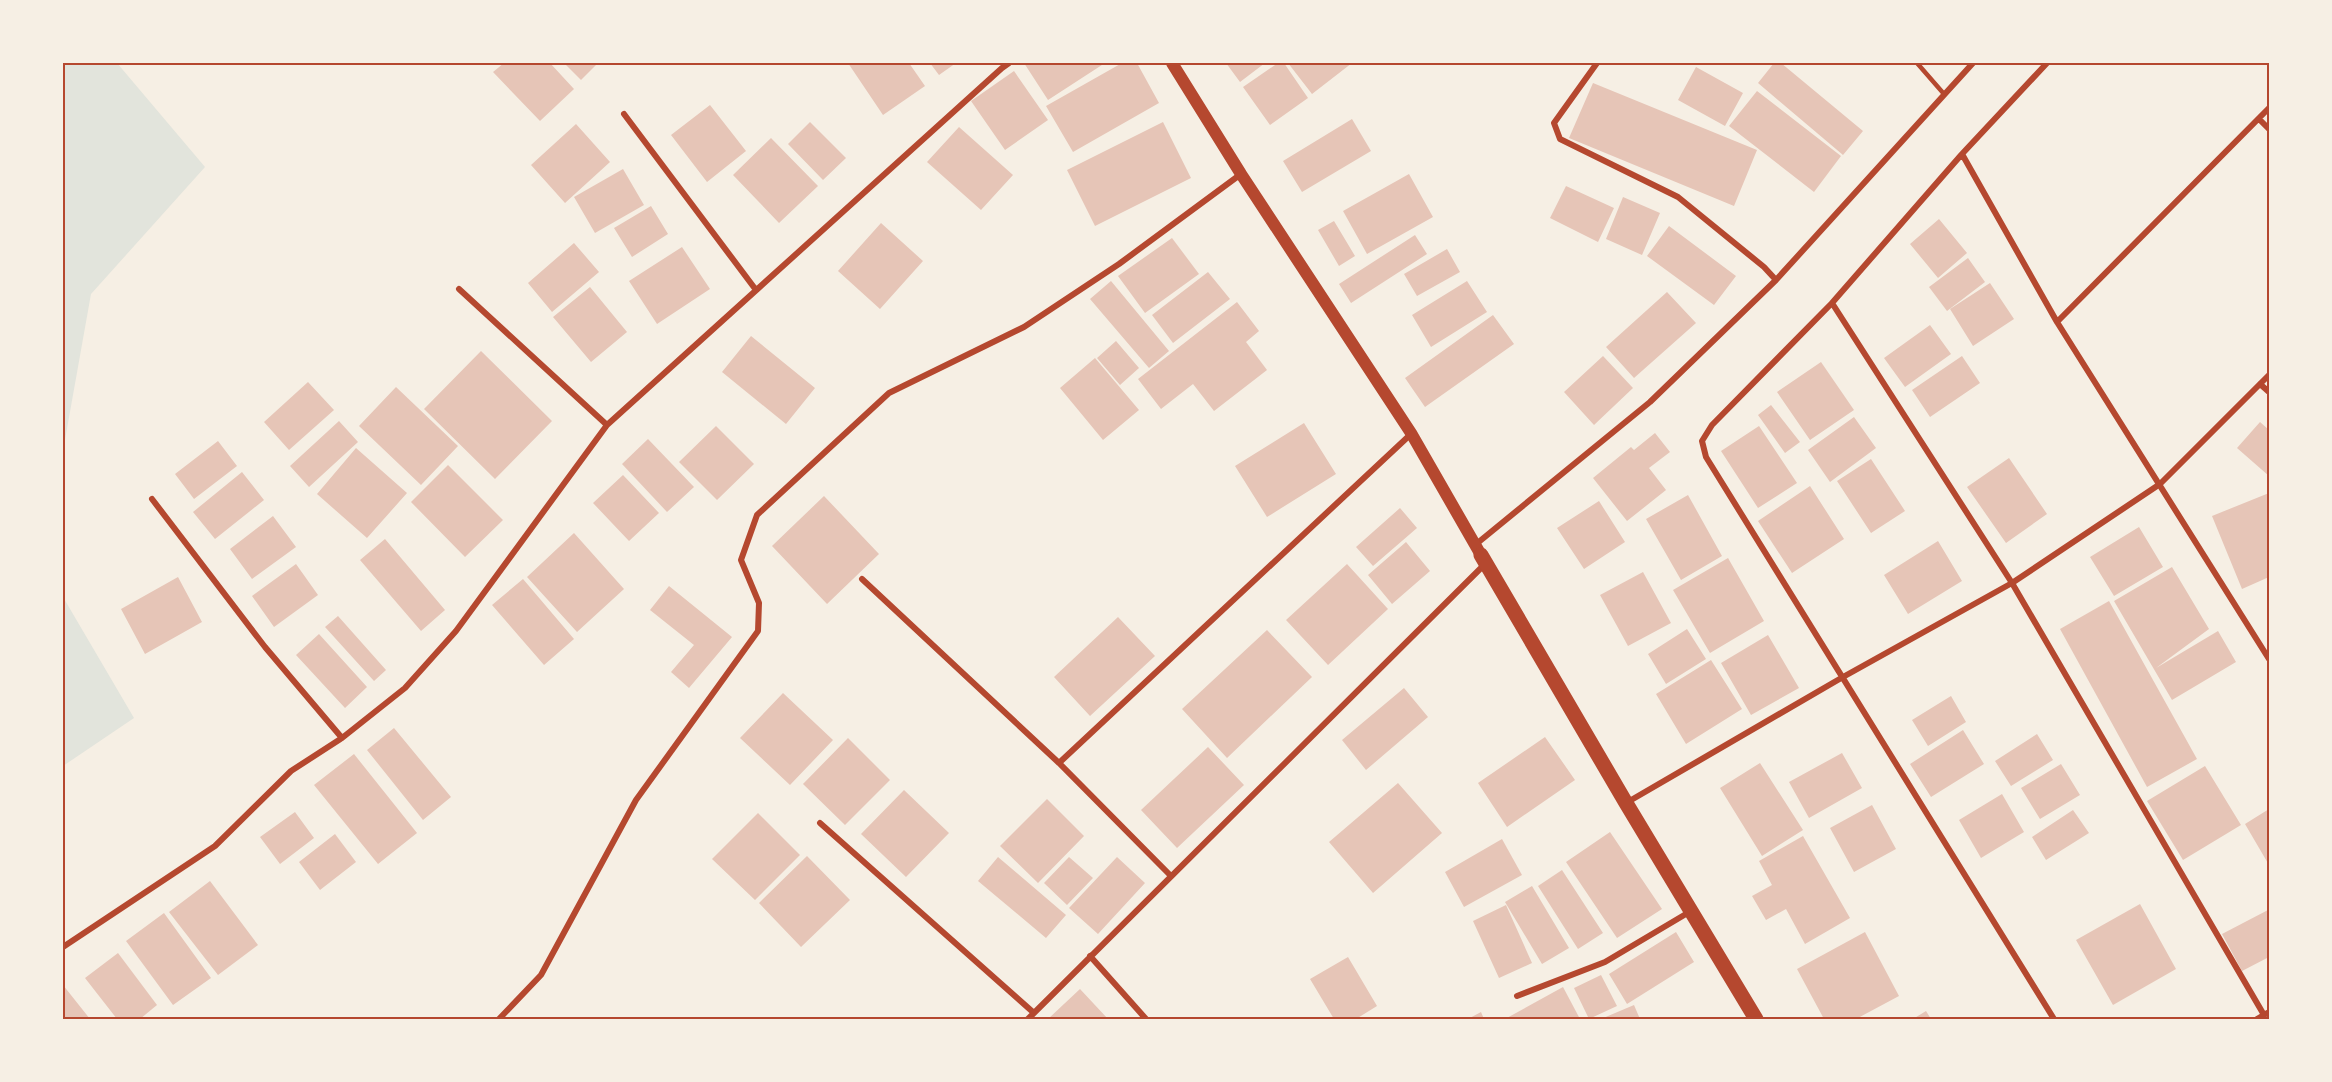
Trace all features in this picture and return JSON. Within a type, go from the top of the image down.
[{"type":"main road","points":[[1172,63],[1412,434],[1626,803],[1756,1019]]},
{"type":"street","points":[[63,947],[214,846],[291,771],[342,738],[405,688],[456,631],[607,425],[1010,63]]},
{"type":"street","points":[[1597,63],[1554,123],[1560,139],[1678,197],[1764,267],[1776,280]]},
{"type":"street","points":[[1028,1019],[1481,555],[1650,402],[1776,280],[1973,63]]},
{"type":"street","points":[[2047,63],[1962,154],[1832,303],[1712,425],[1702,441],[1706,457],[2055,1019]]},
{"type":"street","points":[[2056,322],[2269,108]]},
{"type":"street","points":[[624,114],[756,290]]},
{"type":"street","points":[[2259,119],[2269,129]]},
{"type":"street","points":[[1962,154],[2056,322],[2269,659]]},
{"type":"street","points":[[500,1019],[541,975],[636,800],[758,631],[759,603],[741,560],[757,515],[889,393],[1024,327],[1119,264],[1242,174]]},
{"type":"street","points":[[459,288],[607,425]]},
{"type":"street","points":[[1832,303],[2012,583],[2267,1014],[2257,1019]]},
{"type":"street","points":[[1626,803],[1843,677],[2012,583],[2160,484],[2269,375]]},
{"type":"street","points":[[2260,384],[2269,392]]},
{"type":"street","points":[[1059,764],[1412,434]]},
{"type":"street","points":[[152,499],[265,647],[342,738]]},
{"type":"street","points":[[862,579],[1059,764],[1170,875]]},
{"type":"street","points":[[820,823],[1034,1013]]},
{"type":"street","points":[[1517,996],[1605,962],[1692,911]]},
{"type":"street","points":[[1090,956],[1146,1019]]},
{"type":"lane","points":[[1917,63],[1944,94]]},
{"type":"shaded area","points":[[63,63],[117,63],[205,167],[91,294],[63,451]]},
{"type":"shaded area","points":[[63,597],[134,718],[63,766]]},
{"type":"building","points":[[504,63],[550,63],[574,89],[540,121],[493,72]]},
{"type":"building","points":[[564,63],[598,63],[581,80]]},
{"type":"building","points":[[848,63],[909,63],[925,86],[883,115]]},
{"type":"building","points":[[930,63],[956,63],[939,75]]},
{"type":"building","points":[[1024,63],[1105,63],[1048,100]]},
{"type":"building","points":[[1122,63],[1137,63],[1159,103],[1073,152],[1046,106]]},
{"type":"building","points":[[1226,63],[1265,63],[1240,82]]},
{"type":"building","points":[[1278,63],[1284,63],[1308,98],[1270,125],[1243,87]]},
{"type":"building","points":[[1288,63],[1352,63],[1312,94]]},
{"type":"building","points":[[1774,63],[1781,63],[1863,131],[1843,155],[1758,83]]},
{"type":"building","points":[[1696,67],[1743,93],[1725,126],[1678,100]]},
{"type":"building","points":[[1014,71],[1048,120],[1005,150],[971,101]]},
{"type":"building","points":[[1593,83],[1757,150],[1734,206],[1569,138]]},
{"type":"building","points":[[1757,91],[1841,156],[1814,192],[1729,126]]},
{"type":"building","points":[[710,105],[746,151],[707,182],[671,135]]},
{"type":"building","points":[[1352,119],[1371,151],[1302,192],[1283,161]]},
{"type":"building","points":[[810,122],[846,158],[823,180],[788,144]]},
{"type":"building","points":[[1163,122],[1191,178],[1095,226],[1067,170]]},
{"type":"building","points":[[576,124],[610,162],[565,203],[531,165]]},
{"type":"building","points":[[959,127],[1013,175],[981,210],[927,162]]},
{"type":"building","points":[[771,138],[818,186],[779,223],[733,175]]},
{"type":"building","points":[[623,169],[644,205],[595,233],[574,197]]},
{"type":"building","points":[[1409,174],[1433,217],[1367,254],[1343,211]]},
{"type":"building","points":[[1566,186],[1614,208],[1598,242],[1550,218]]},
{"type":"building","points":[[1623,197],[1660,213],[1642,255],[1606,239]]},
{"type":"building","points":[[651,206],[668,234],[632,257],[614,228]]},
{"type":"building","points":[[1939,219],[1967,253],[1938,278],[1910,244]]},
{"type":"building","points":[[1334,221],[1355,256],[1339,266],[1318,230]]},
{"type":"building","points":[[881,223],[923,261],[880,309],[838,271]]},
{"type":"building","points":[[1669,226],[1736,276],[1714,305],[1647,256]]},
{"type":"building","points":[[1415,235],[1427,254],[1351,303],[1339,284]]},
{"type":"building","points":[[1172,238],[1199,274],[1145,313],[1118,276]]},
{"type":"building","points":[[574,243],[599,272],[552,312],[528,283]]},
{"type":"building","points":[[682,247],[710,289],[657,324],[629,281]]},
{"type":"building","points":[[1447,249],[1460,272],[1417,296],[1404,274]]},
{"type":"building","points":[[1968,258],[1985,282],[1947,311],[1929,287]]},
{"type":"building","points":[[1208,272],[1230,299],[1173,343],[1152,315]]},
{"type":"building","points":[[1111,281],[1169,351],[1149,368],[1090,299]]},
{"type":"building","points":[[1467,281],[1487,312],[1431,347],[1412,315]]},
{"type":"building","points":[[1990,283],[2014,319],[1973,346],[1950,309]]},
{"type":"building","points":[[590,287],[627,332],[591,362],[553,317]]},
{"type":"building","points":[[1667,292],[1696,323],[1634,378],[1606,347]]},
{"type":"building","points":[[1237,302],[1259,331],[1246,342],[1267,370],[1214,411],[1193,384],[1161,409],[1138,379]]},
{"type":"building","points":[[1493,315],[1514,344],[1425,407],[1405,378]]},
{"type":"building","points":[[1930,325],[1951,354],[1905,387],[1884,358]]},
{"type":"building","points":[[751,336],[815,388],[786,424],[722,372]]},
{"type":"building","points":[[1116,341],[1139,368],[1120,385],[1097,358]]},
{"type":"building","points":[[481,351],[552,421],[495,479],[424,409]]},
{"type":"building","points":[[1603,356],[1633,388],[1594,425],[1564,392]]},
{"type":"building","points":[[1962,356],[1980,383],[1930,417],[1912,390]]},
{"type":"building","points":[[1095,358],[1139,410],[1103,440],[1060,388]]},
{"type":"building","points":[[1821,362],[1854,410],[1810,440],[1777,392]]},
{"type":"building","points":[[308,382],[334,410],[289,450],[264,422]]},
{"type":"building","points":[[396,387],[458,446],[421,485],[359,426]]},
{"type":"building","points":[[1771,405],[1800,442],[1785,453],[1758,415]]},
{"type":"building","points":[[1854,417],[1876,448],[1830,482],[1808,450]]},
{"type":"building","points":[[339,421],[358,442],[309,487],[290,466]]},
{"type":"building","points":[[2260,422],[2269,430],[2269,476],[2237,448]]},
{"type":"building","points":[[1304,423],[1336,474],[1267,517],[1235,466]]},
{"type":"building","points":[[716,426],[754,464],[717,500],[679,462]]},
{"type":"building","points":[[1759,426],[1797,483],[1758,508],[1721,451]]},
{"type":"building","points":[[1655,433],[1670,452],[1649,468],[1666,490],[1627,521],[1593,478],[1631,447],[1634,450]]},
{"type":"building","points":[[648,439],[694,487],[667,512],[622,464]]},
{"type":"building","points":[[218,441],[237,466],[194,499],[175,474]]},
{"type":"building","points":[[356,448],[407,493],[367,538],[317,494]]},
{"type":"building","points":[[2009,458],[2047,514],[2006,543],[1967,487]]},
{"type":"building","points":[[1871,459],[1905,511],[1871,533],[1837,481]]},
{"type":"building","points":[[448,465],[503,520],[465,557],[411,502]]},
{"type":"building","points":[[242,472],[264,500],[215,539],[193,512]]},
{"type":"building","points":[[623,475],[659,513],[629,541],[593,503]]},
{"type":"building","points":[[1810,486],[1844,539],[1792,573],[1758,521]]},
{"type":"building","points":[[2269,493],[2269,577],[2242,589],[2212,516]]},
{"type":"building","points":[[1688,495],[1722,556],[1681,580],[1646,519]]},
{"type":"building","points":[[824,496],[879,554],[827,604],[772,546]]},
{"type":"building","points":[[1599,501],[1625,542],[1584,569],[1557,528]]},
{"type":"building","points":[[1400,508],[1417,528],[1373,566],[1356,547]]},
{"type":"building","points":[[273,516],[296,547],[252,579],[230,549]]},
{"type":"building","points":[[2139,527],[2163,567],[2114,596],[2090,557]]},
{"type":"building","points":[[574,533],[624,589],[577,632],[527,577]]},
{"type":"building","points":[[385,539],[445,610],[421,631],[360,560]]},
{"type":"building","points":[[1938,541],[1962,581],[1908,614],[1884,575]]},
{"type":"building","points":[[1406,542],[1430,571],[1392,604],[1368,575]]},
{"type":"building","points":[[1728,558],[1764,621],[1710,653],[1673,590]]},
{"type":"building","points":[[296,564],[318,595],[274,627],[252,596]]},
{"type":"building","points":[[1347,564],[1388,609],[1328,665],[1286,620]]},
{"type":"building","points":[[2172,567],[2209,629],[2156,668],[2218,631],[2236,662],[2172,700],[2114,601]]},
{"type":"building","points":[[1643,572],[1671,623],[1628,646],[1600,595]]},
{"type":"building","points":[[178,577],[202,622],[145,654],[121,609]]},
{"type":"building","points":[[523,579],[574,639],[544,665],[492,605]]},
{"type":"building","points":[[669,586],[732,637],[689,688],[671,672],[694,645],[650,610]]},
{"type":"building","points":[[2109,601],[2197,759],[2147,787],[2060,629]]},
{"type":"building","points":[[338,616],[386,670],[374,681],[325,627]]},
{"type":"building","points":[[1118,617],[1155,656],[1090,716],[1054,677]]},
{"type":"building","points":[[1687,629],[1706,659],[1666,684],[1648,654]]},
{"type":"building","points":[[1267,630],[1312,677],[1227,758],[1182,709]]},
{"type":"building","points":[[319,634],[367,687],[345,708],[296,655]]},
{"type":"building","points":[[1768,635],[1799,688],[1751,715],[1721,663]]},
{"type":"building","points":[[1711,660],[1742,709],[1686,744],[1656,694]]},
{"type":"building","points":[[1404,688],[1428,717],[1366,770],[1342,740]]},
{"type":"building","points":[[783,693],[833,740],[790,785],[740,738]]},
{"type":"building","points":[[1951,696],[1966,722],[1928,746],[1912,720]]},
{"type":"building","points":[[394,728],[451,797],[423,820],[367,750]]},
{"type":"building","points":[[1963,730],[1984,764],[1931,797],[1910,764]]},
{"type":"building","points":[[2037,734],[2053,760],[2011,786],[1995,761]]},
{"type":"building","points":[[1545,737],[1575,780],[1507,827],[1478,783]]},
{"type":"building","points":[[848,738],[890,780],[845,825],[803,784]]},
{"type":"building","points":[[1208,747],[1244,785],[1177,848],[1141,810]]},
{"type":"building","points":[[1842,753],[1862,788],[1809,818],[1789,782]]},
{"type":"building","points":[[354,754],[417,833],[378,864],[314,785]]},
{"type":"building","points":[[1760,763],[1803,830],[1762,856],[1720,788]]},
{"type":"building","points":[[2061,764],[2080,795],[2040,819],[2021,788]]},
{"type":"building","points":[[2205,766],[2241,825],[2183,860],[2147,801]]},
{"type":"building","points":[[1398,783],[1442,833],[1373,893],[1329,842]]},
{"type":"building","points":[[904,790],[949,833],[906,877],[861,834]]},
{"type":"building","points":[[2002,794],[2024,832],[1981,858],[1959,820]]},
{"type":"building","points":[[1047,799],[1084,836],[1038,883],[1000,846]]},
{"type":"building","points":[[1872,805],[1896,849],[1854,872],[1830,828]]},
{"type":"building","points":[[2269,809],[2269,865],[2245,824]]},
{"type":"building","points":[[2073,810],[2089,833],[2046,860],[2032,837]]},
{"type":"building","points":[[295,812],[314,838],[280,864],[260,837]]},
{"type":"building","points":[[758,813],[800,855],[755,900],[712,859]]},
{"type":"building","points":[[1610,832],[1662,909],[1617,938],[1566,862]]},
{"type":"building","points":[[335,834],[356,862],[320,890],[299,862]]},
{"type":"building","points":[[1803,836],[1850,918],[1805,944],[1786,909],[1766,920],[1752,896],[1772,885],[1759,861]]},
{"type":"building","points":[[1502,839],[1522,875],[1464,907],[1445,872]]},
{"type":"building","points":[[807,856],[850,900],[801,947],[759,903]]},
{"type":"building","points":[[998,857],[1066,915],[1046,938],[978,881]]},
{"type":"building","points":[[1069,857],[1093,878],[1067,905],[1044,883]]},
{"type":"building","points":[[1117,857],[1145,883],[1098,934],[1069,908]]},
{"type":"building","points":[[1562,870],[1603,933],[1578,949],[1538,886]]},
{"type":"building","points":[[210,881],[258,945],[218,975],[169,912]]},
{"type":"building","points":[[1532,886],[1569,948],[1542,964],[1505,902]]},
{"type":"building","points":[[2140,904],[2176,969],[2113,1005],[2076,940]]},
{"type":"building","points":[[1506,905],[1532,963],[1499,978],[1473,921]]},
{"type":"building","points":[[2268,910],[2269,957],[2242,971],[2222,934]]},
{"type":"building","points":[[164,913],[211,978],[173,1005],[126,941]]},
{"type":"building","points":[[1676,932],[1694,962],[1627,1004],[1609,974]]},
{"type":"building","points":[[1865,932],[1899,996],[1856,1019],[1824,1019],[1797,969]]},
{"type":"building","points":[[118,953],[157,1005],[140,1019],[117,1019],[85,978]]},
{"type":"building","points":[[1348,957],[1377,1006],[1356,1019],[1334,1019],[1310,979]]},
{"type":"building","points":[[1601,975],[1617,1006],[1589,1019],[1574,988]]},
{"type":"building","points":[[63,985],[90,1019],[63,1019]]},
{"type":"building","points":[[1563,987],[1580,1019],[1505,1019]]},
{"type":"building","points":[[1080,989],[1108,1019],[1048,1019]]},
{"type":"building","points":[[1634,1005],[1640,1019],[1601,1019]]},
{"type":"building","points":[[1926,1011],[1931,1019],[1913,1019]]},
{"type":"building","points":[[1481,1012],[1484,1019],[1468,1019]]}]
